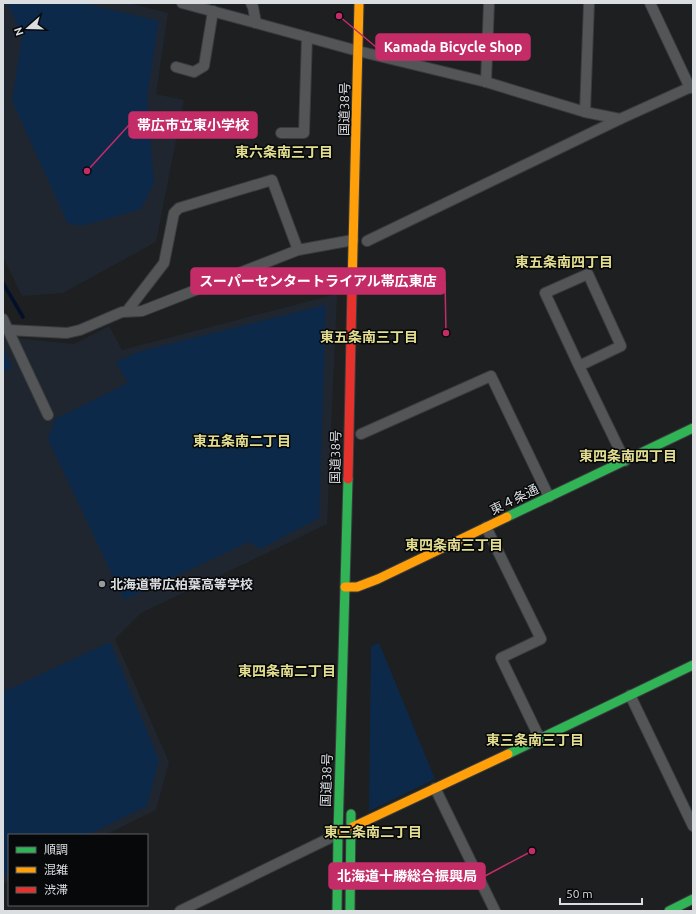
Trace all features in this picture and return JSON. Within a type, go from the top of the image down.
[{"type":"main road","name":"国道38号","points":[[337,911],[359,3]]},
{"type":"main road","name":"東４条通","points":[[345,587],[357,586],[378,579],[693,428]]},
{"type":"main road","points":[[338,834],[693,665]]},
{"type":"main road","name":"国道38号","points":[[350,911],[352,802]]},
{"type":"main road","points":[[669,911],[693,899]]},
{"type":"street","points":[[182,3],[358,52],[486,82],[585,112],[620,119]]},
{"type":"street","points":[[251,3],[256,23]]},
{"type":"street","points":[[486,82],[489,3]]},
{"type":"street","points":[[585,112],[589,3]]},
{"type":"street","points":[[367,241],[620,119],[692,87],[650,3]]},
{"type":"street","points":[[176,67],[194,72],[204,66],[213,11]]},
{"type":"street","points":[[280,133],[304,133],[307,37]]},
{"type":"street","points":[[127,312],[164,263],[174,213],[179,208],[272,180],[298,250]]},
{"type":"street","points":[[8,330],[67,333],[80,330],[122,312],[142,311],[298,250],[354,240]]},
{"type":"street","points":[[579,366],[621,346],[588,274],[545,293],[579,366],[625,461]]},
{"type":"street","points":[[3,319],[48,415]]},
{"type":"street","points":[[361,434],[491,376],[549,497]]},
{"type":"street","points":[[486,527],[541,639],[501,658],[540,739]]},
{"type":"street","points":[[630,695],[693,826]]},
{"type":"street","points":[[435,788],[495,911]]},
{"type":"street","points":[[180,911],[338,834]]},
{"type":"shaded area","points":[[3,3],[129,3],[168,13],[156,94],[184,100],[156,242],[63,293],[22,296],[3,257]]},
{"type":"shaded area","points":[[7,3],[83,3],[159,21],[147,97],[154,183],[141,209],[82,226],[68,224],[12,101],[22,36]]},
{"type":"shaded area","name":"北海道帯広柏葉高等学校","points":[[337,294],[327,524],[141,613],[115,639],[169,762],[156,810],[107,834],[8,834],[8,882],[3,884],[3,330],[6,337],[74,344],[109,326],[122,350]]},
{"type":"shaded area","points":[[326,305],[319,518],[260,549],[249,542],[124,600],[48,439],[55,419],[128,383],[116,362],[138,352]]},
{"type":"shaded area","points":[[3,348],[12,368],[3,372]]},
{"type":"shaded area","points":[[110,642],[159,760],[147,806],[90,834],[8,834],[8,874],[3,877],[3,692]]},
{"type":"shaded area","points":[[379,643],[435,779],[369,811],[371,646]]},
{"type":"waterway","points":[[3,283],[23,317]]},
{"type":"traffic: fast","points":[[507,517],[693,428]]},
{"type":"traffic: fast","points":[[337,911],[348,479]]},
{"type":"traffic: fast","points":[[508,754],[693,665]]},
{"type":"traffic: fast","points":[[350,911],[351,814]]},
{"type":"traffic: fast","points":[[669,911],[693,899]]},
{"type":"traffic: slow","points":[[352,288],[359,3]]},
{"type":"traffic: slow","points":[[345,587],[357,587],[378,579],[507,517]]},
{"type":"traffic: slow","points":[[342,832],[508,754]]},
{"type":"traffic: jam","points":[[348,479],[352,288]]},
{"type":"place","name":"Kamada Bicycle Shop","points":[[339,16]]},
{"type":"place","name":"帯広市立東小学校","points":[[87,171]]},
{"type":"place","name":"スーパーセンタートライアル帯広東店","points":[[446,333]]},
{"type":"place","name":"北海道帯広柏葉高等学校","points":[[102,584]]},
{"type":"place","name":"北海道十勝総合振興局","points":[[532,851]]},
{"type":"district","name":"東六条南三丁目","points":[[284,152]]},
{"type":"district","name":"東五条南四丁目","points":[[564,262]]},
{"type":"district","name":"東五条南三丁目","points":[[369,337]]},
{"type":"district","name":"東五条南二丁目","points":[[242,441]]},
{"type":"district","name":"東四条南四丁目","points":[[628,456]]},
{"type":"district","name":"東四条南三丁目","points":[[454,545]]},
{"type":"district","name":"東四条南二丁目","points":[[287,671]]},
{"type":"district","name":"東三条南三丁目","points":[[535,740]]},
{"type":"district","name":"東三条南二丁目","points":[[373,832]]}]
